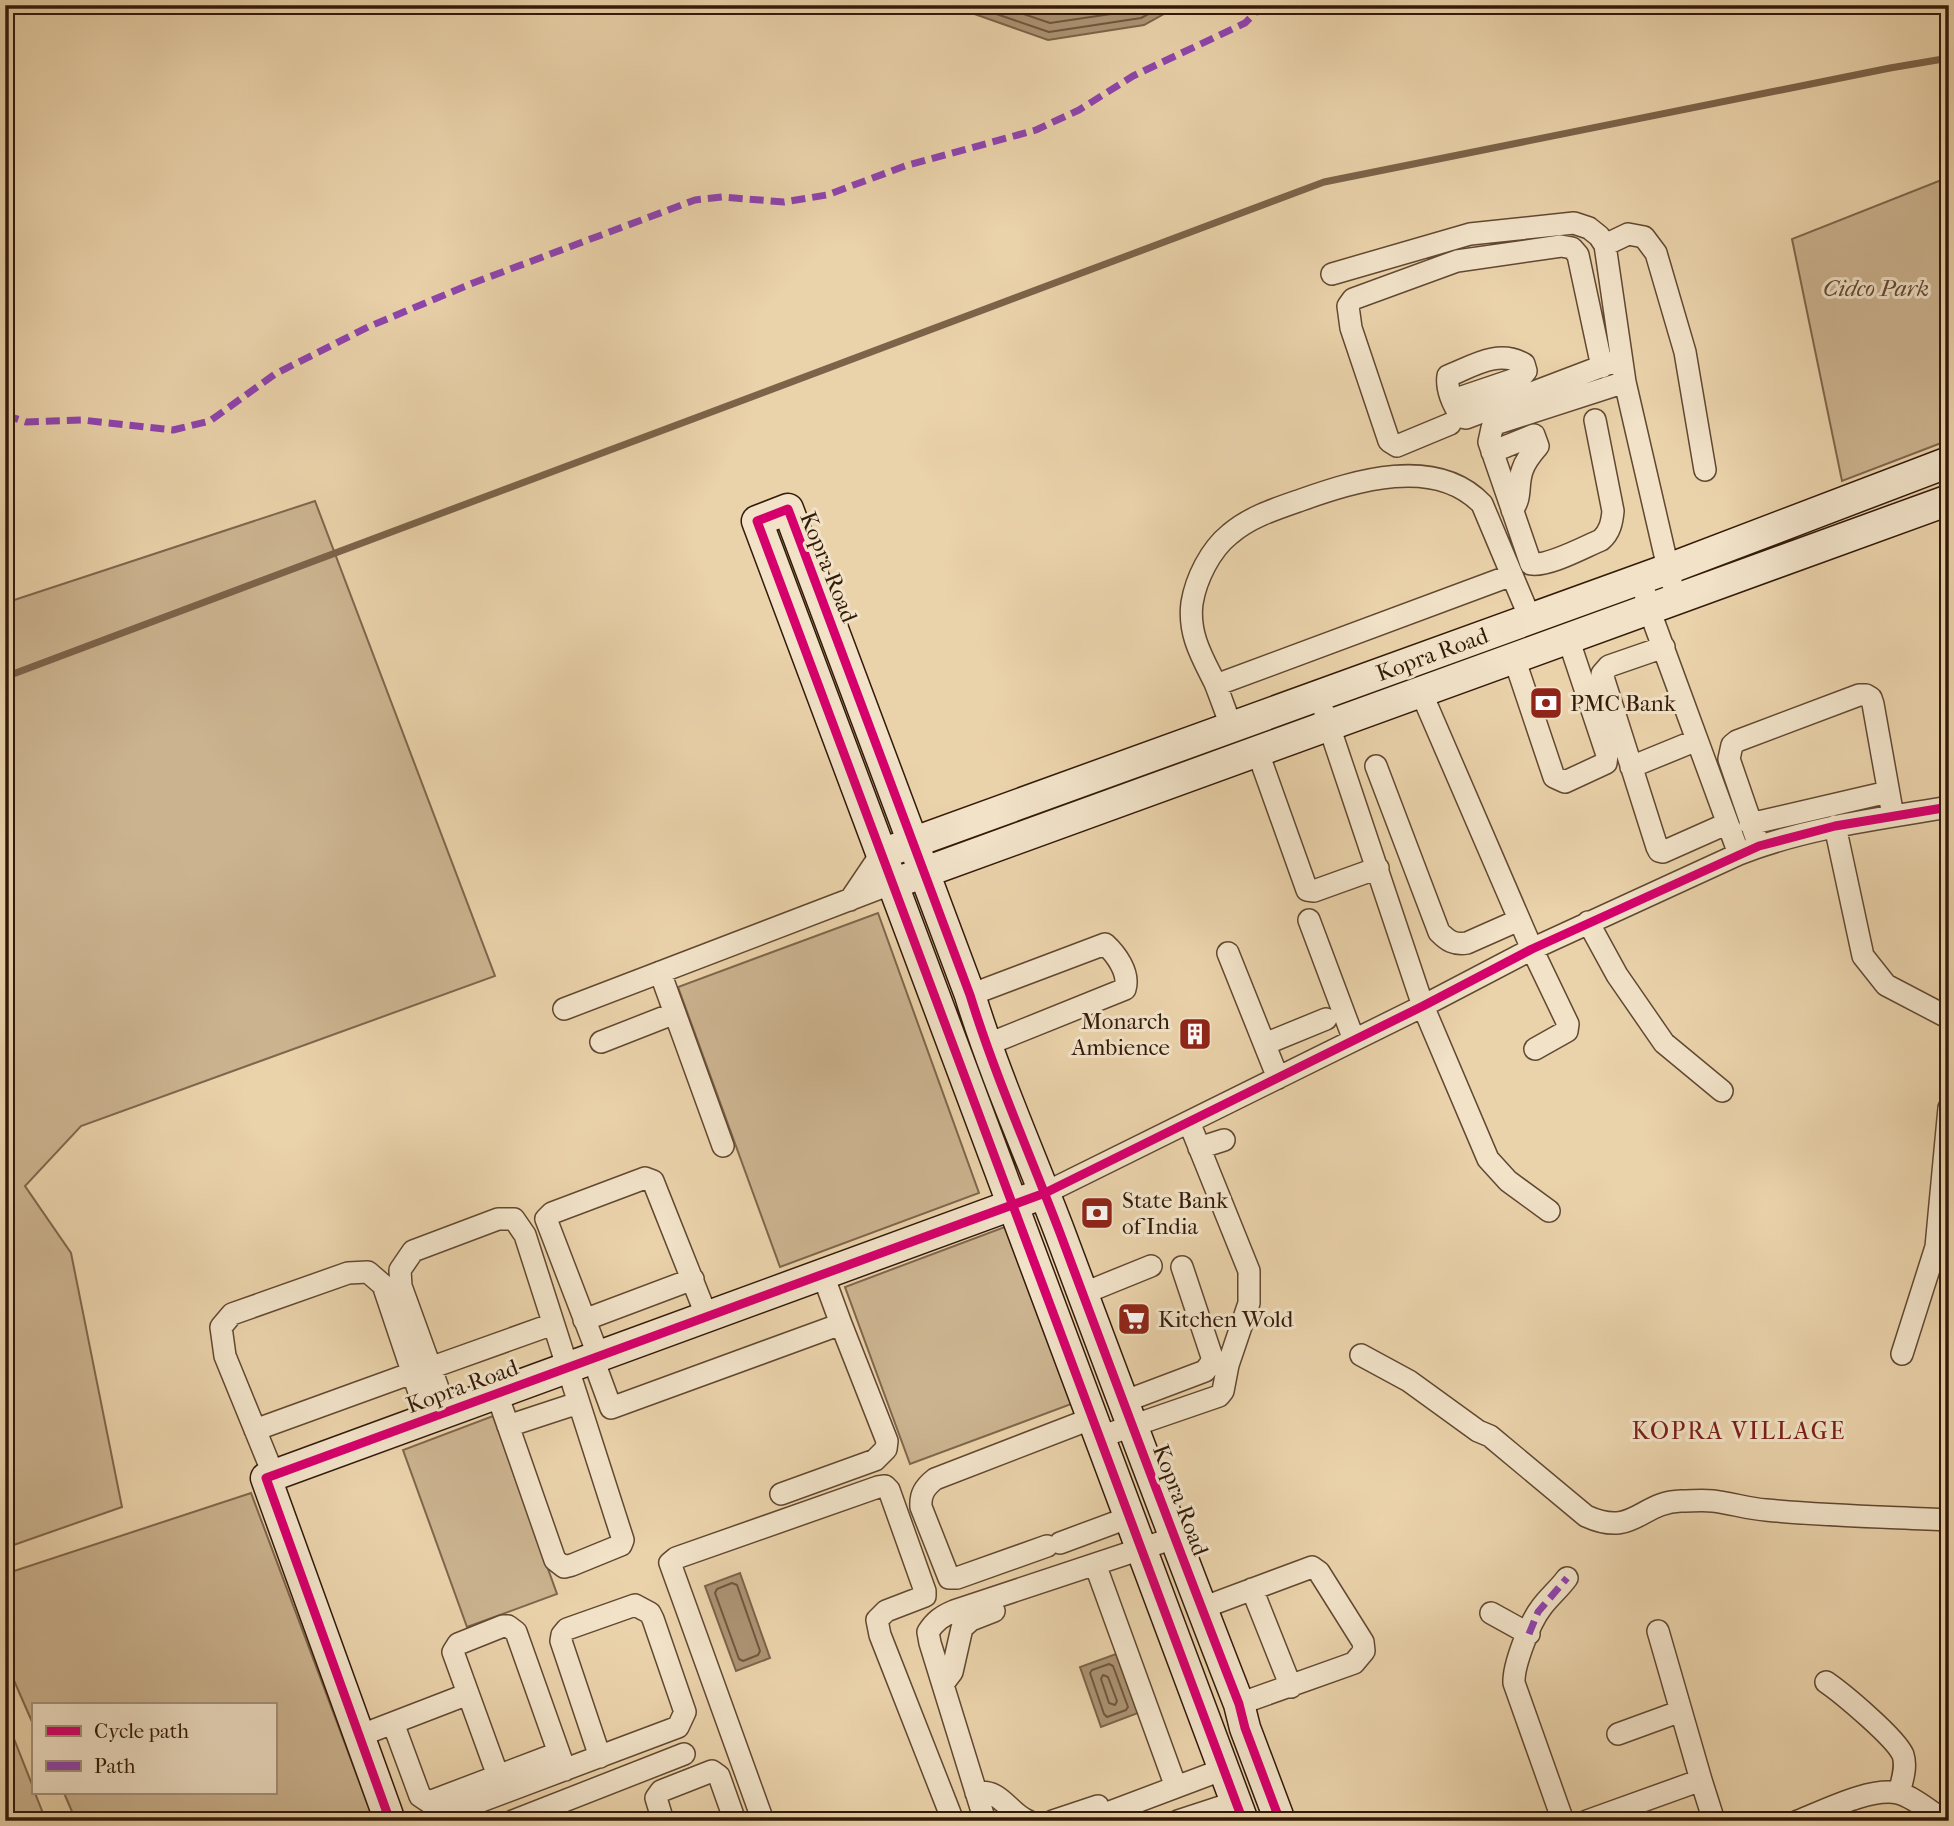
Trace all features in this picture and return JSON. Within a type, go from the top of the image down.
[{"type":"street","points":[[1332,274],[1470,234],[1574,223],[1590,228],[1605,246],[1612,363]]},
{"type":"street","points":[[1605,246],[1629,234],[1644,237],[1656,253],[1685,352],[1705,470]]},
{"type":"street","points":[[1450,424],[1397,446],[1390,441],[1351,328],[1348,306],[1353,299],[1457,261],[1561,246],[1572,248],[1578,255],[1612,363],[1625,383],[1654,573],[1662,604],[1664,647],[1726,824],[1749,850]]},
{"type":"street","points":[[1453,400],[1461,417],[1466,418],[1612,363]]},
{"type":"street","points":[[1595,420],[1613,511],[1612,522],[1606,536],[1601,540],[1535,566],[1529,561],[1511,510],[1489,435],[1498,422],[1625,383]]},
{"type":"street","points":[[1492,452],[1534,435],[1537,439],[1538,446],[1528,458],[1520,475],[1519,500],[1511,510]]},
{"type":"street","name":"Kopra Road","points":[[881,854],[1233,728],[1949,462]]},
{"type":"street","points":[[1233,728],[1216,685],[1197,649],[1192,632],[1192,607],[1194,592],[1219,545],[1261,514],[1320,493],[1378,478],[1412,476],[1464,490],[1482,504],[1530,618]]},
{"type":"street","name":"Kopra Road","points":[[892,884],[1949,500]]},
{"type":"street","name":"Kopra Road","points":[[1240,1811],[757,521],[788,509],[914,842],[986,1045],[1239,1704],[1245,1728],[1280,1821]]},
{"type":"street","points":[[1654,573],[1662,604]]},
{"type":"street","points":[[1216,685],[1513,576]]},
{"type":"street","points":[[1514,658],[1554,777],[1565,782],[1606,763],[1607,755],[1568,638]]},
{"type":"street","points":[[1664,647],[1609,666],[1602,674],[1659,851],[1663,852],[1726,824]]},
{"type":"street","points":[[1421,692],[1519,920],[1568,1024],[1567,1031],[1535,1049]]},
{"type":"street","points":[[1319,695],[1423,1006],[1488,1159],[1508,1181],[1549,1211]]},
{"type":"street","points":[[1749,850],[1750,824],[1729,759],[1732,745],[1859,695],[1871,698],[1893,816]]},
{"type":"street","points":[[1631,767],[1697,740]]},
{"type":"street","points":[[1257,750],[1307,890],[1314,891],[1378,868]]},
{"type":"street","points":[[1376,766],[1439,932],[1449,942],[1467,943],[1519,920]]},
{"type":"street","points":[[1750,824],[1888,792]]},
{"type":"street","points":[[1045,1193],[1423,1006],[1532,949],[1749,850],[1835,826],[1949,807]]},
{"type":"street","points":[[1835,826],[1863,956],[1886,985],[1949,1018]]},
{"type":"street","points":[[850,900],[881,854]]},
{"type":"street","points":[[564,1009],[892,884]]},
{"type":"street","points":[[1309,920],[1354,1040]]},
{"type":"street","points":[[1588,922],[1617,975],[1664,1043],[1722,1090]]},
{"type":"street","points":[[970,995],[1105,944],[1116,954],[1128,982],[1125,989],[986,1045]]},
{"type":"street","points":[[1228,953],[1278,1078]]},
{"type":"street","points":[[660,972],[723,1146]]},
{"type":"street","points":[[601,1042],[675,1013]]},
{"type":"street","points":[[1265,1044],[1326,1020]]},
{"type":"street","points":[[1902,1353],[1943,1250],[1949,1108]]},
{"type":"street","points":[[1127,1414],[1219,1395],[1223,1391],[1228,1365],[1249,1303],[1249,1271],[1214,1203],[1189,1122]]},
{"type":"street","points":[[1199,1148],[1224,1140]]},
{"type":"street","points":[[497,1394],[555,1560],[564,1567],[572,1565],[618,1548],[623,1540],[578,1404],[586,1361],[584,1320],[546,1219],[552,1213],[645,1178],[653,1181],[707,1317]]},
{"type":"street","name":"Kopra Road","points":[[274,1476],[1045,1193]]},
{"type":"street","points":[[421,1370],[401,1286],[400,1270],[414,1251],[498,1219],[514,1219],[525,1235],[553,1324],[586,1361],[612,1412],[841,1324]]},
{"type":"street","points":[[1082,1294],[1151,1266]]},
{"type":"street","points":[[1130,1517],[953,1579],[947,1575],[921,1507],[920,1497],[927,1485],[935,1479],[1096,1428],[1205,1371],[1212,1357],[1182,1267]]},
{"type":"street","points":[[390,1821],[266,1478],[274,1476],[225,1356],[221,1327],[232,1314],[348,1273],[368,1272],[383,1285],[421,1370],[437,1416]]},
{"type":"street","points":[[781,1494],[875,1460],[886,1450],[887,1441],[823,1275]]},
{"type":"street","points":[[584,1320],[693,1279]]},
{"type":"street","points":[[255,1430],[553,1324]]},
{"type":"street","points":[[1361,1355],[1409,1381],[1478,1431],[1490,1436],[1586,1516],[1600,1522],[1616,1525],[1637,1518],[1660,1504],[1677,1501],[1713,1501],[1764,1510],[1949,1520]]},
{"type":"street","points":[[508,1426],[578,1404]]},
{"type":"street","points":[[763,1821],[670,1563],[676,1558],[878,1486],[885,1486],[890,1490],[925,1596],[886,1611],[877,1620],[880,1635],[953,1821]]},
{"type":"street","points":[[985,1821],[928,1632],[942,1616],[1174,1538]]},
{"type":"street","points":[[1096,1564],[1176,1787]]},
{"type":"street","points":[[1202,1608],[1312,1567],[1319,1572],[1363,1642],[1364,1651],[1354,1663],[1239,1704]]},
{"type":"street","points":[[1563,1821],[1514,1683],[1515,1666],[1538,1612],[1567,1578]]},
{"type":"street","points":[[1251,1589],[1291,1687]]},
{"type":"street","points":[[943,1684],[952,1672],[962,1628],[971,1620],[1028,1597]]},
{"type":"street","points":[[393,1723],[420,1796],[424,1800],[433,1801],[498,1776],[600,1757],[678,1727],[685,1712],[653,1619],[650,1613],[635,1605],[567,1629],[562,1634],[561,1641],[600,1757]]},
{"type":"street","points":[[1491,1613],[1529,1634]]},
{"type":"street","points":[[498,1776],[453,1652],[454,1647],[503,1626],[516,1632],[565,1763]]},
{"type":"street","points":[[1658,1631],[1714,1821]]},
{"type":"street","points":[[1826,1682],[1847,1696],[1903,1754],[1905,1772],[1899,1793]]},
{"type":"street","points":[[359,1736],[468,1694]]},
{"type":"street","points":[[1618,1734],[1681,1711]]},
{"type":"street","points":[[513,1821],[684,1754]]},
{"type":"street","points":[[428,1821],[565,1763]]},
{"type":"street","points":[[1053,1821],[1092,1813],[1224,1769]]},
{"type":"street","points":[[663,1821],[656,1798],[661,1791],[712,1771],[719,1776],[735,1821]]},
{"type":"street","points":[[1587,1821],[1701,1780]]},
{"type":"street","points":[[976,1793],[985,1791],[998,1795],[1018,1817],[1028,1821]]},
{"type":"street","points":[[1798,1821],[1882,1792],[1899,1793],[1945,1821]]},
{"type":"street","points":[[1178,1821],[1240,1811]]},
{"type":"green space","name":"Cidco Park","points":[[1949,177],[1949,440],[1842,481],[1792,239]]},
{"type":"green space","points":[[315,501],[495,976],[81,1126],[25,1186],[71,1253],[122,1507],[5,1548],[5,603]]},
{"type":"green space","points":[[878,913],[979,1193],[780,1267],[678,987]]},
{"type":"green space","points":[[1010,1225],[1074,1403],[910,1464],[845,1287]]},
{"type":"green space","points":[[493,1416],[557,1594],[467,1627],[403,1450]]},
{"type":"green space","points":[[251,1493],[374,1821],[76,1821],[64,1794],[276,1794],[276,1703],[32,1703],[32,1722],[5,1660],[5,1574]]},
{"type":"green space","points":[[5,1716],[32,1784],[32,1794],[35,1794],[46,1821],[5,1821]]},
{"type":"water","points":[[949,5],[1180,5],[1144,25],[1048,40]]},
{"type":"water","points":[[740,1573],[770,1658],[736,1671],[705,1586]]},
{"type":"water","points":[[1116,1654],[1138,1713],[1101,1727],[1080,1667]]},
{"type":"waterway","points":[[5,677],[1324,182],[1949,58]]},
{"type":"marked path","points":[[5,415],[26,422],[82,420],[173,430],[210,421],[275,374],[368,327],[473,283],[695,200],[722,197],[784,202],[827,195],[905,166],[1036,130],[1079,110],[1133,76],[1245,23],[1263,5]]},
{"type":"marked path","points":[[1529,1634],[1538,1612],[1567,1578]]},
{"type":"cycle path","points":[[1243,1821],[757,521],[788,509],[1002,1085],[1239,1704],[1245,1728],[1280,1821]]},
{"type":"cycle path","points":[[390,1821],[266,1478],[1045,1193],[1423,1006],[1532,949],[1759,846],[1835,826],[1949,807]]},
{"type":"place","name":"PMC Bank","points":[[1546,703]]},
{"type":"place","name":"Monarch Ambience","points":[[1195,1034]]},
{"type":"place","name":"State Bank of India","points":[[1097,1213]]},
{"type":"place","name":"Kitchen Wold","points":[[1134,1319]]},
{"type":"district","name":"KOPRA VILLAGE","points":[[1739,1431]]}]
